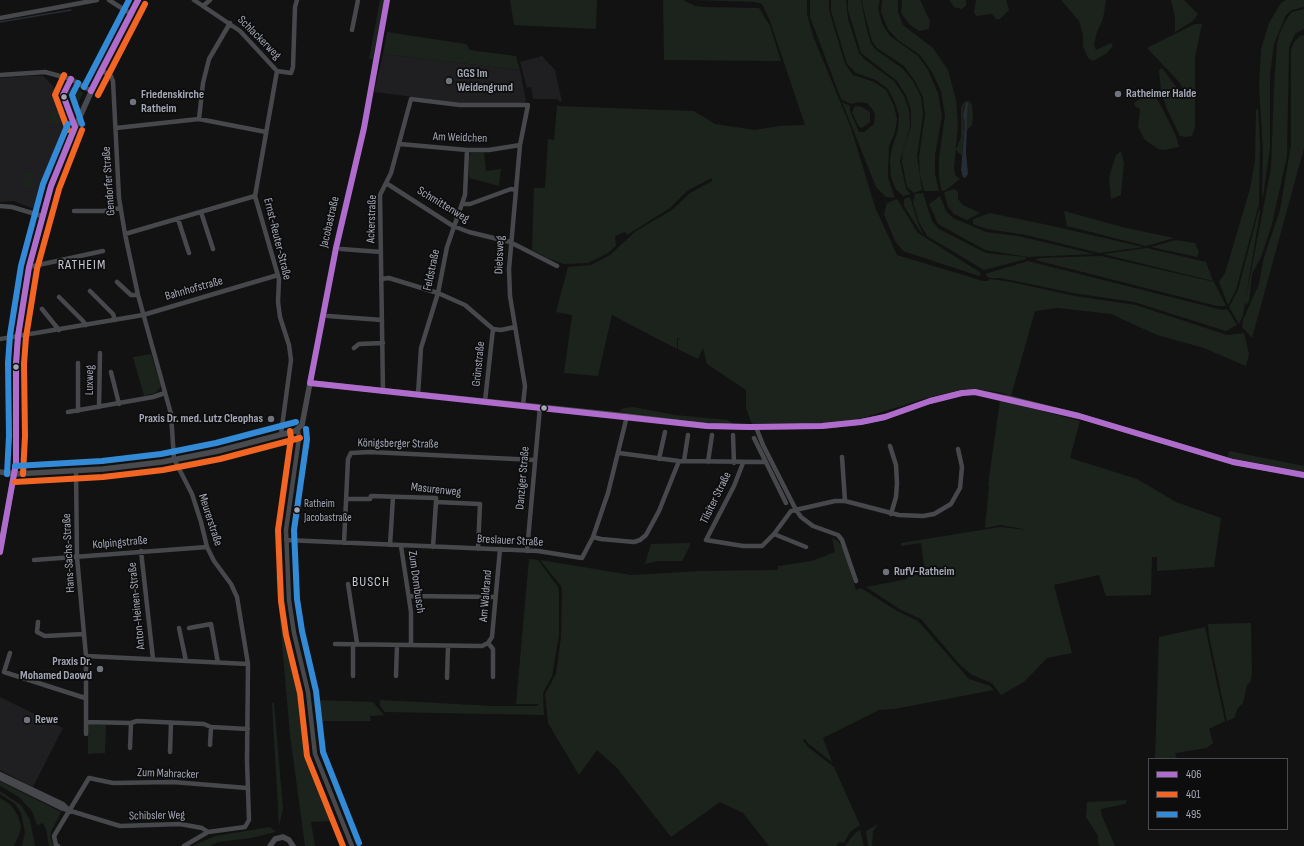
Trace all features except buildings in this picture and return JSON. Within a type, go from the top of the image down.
[{"type":"main road","points":[[0,552],[2,530],[15,474],[17,436],[16,365],[18,336],[29,267],[51,186],[91,90],[138,0]]},
{"type":"main road","points":[[310,383],[383,392],[627,416],[707,426],[756,427],[822,426],[861,422],[885,417],[930,401],[962,393],[974,392],[1011,398],[1071,414],[1233,462],[1304,475]]},
{"type":"main road","name":"Jacobastraße","points":[[298,430],[302,426],[310,383]]},
{"type":"main road","points":[[0,472],[15,474],[121,468],[218,451],[298,430]]},
{"type":"main road","points":[[270,846],[274,839],[283,837],[290,840],[293,846]]},
{"type":"street","points":[[0,18],[97,0]]},
{"type":"street","points":[[109,0],[131,14]]},
{"type":"street","name":"Schlackerweg","points":[[194,0],[230,23],[251,41],[277,71],[291,73],[293,67],[295,7],[297,0]]},
{"type":"street","points":[[203,6],[210,0]]},
{"type":"street","points":[[352,30],[358,0]]},
{"type":"street","name":"Jacobastraße","points":[[310,383],[336,248],[369,97],[387,0]]},
{"type":"street","points":[[198,119],[209,59],[230,23]]},
{"type":"street","name":"Gendorfer Straße","points":[[101,70],[111,76],[113,81],[120,208],[143,315]]},
{"type":"street","name":"Ernst-Reuter-Straße","points":[[277,71],[255,196],[278,275],[280,317],[288,345],[291,364],[281,434]]},
{"type":"street","points":[[0,75],[45,72],[71,79],[91,90]]},
{"type":"street","name":"Diebsweg","points":[[411,99],[460,105],[528,105],[520,145],[508,269],[515,327],[525,386],[523,405]]},
{"type":"street","name":"Ackerstraße","points":[[383,392],[380,195],[391,173],[411,99]]},
{"type":"street","points":[[116,128],[198,119],[266,132]]},
{"type":"street","name":"Am Weidchen","points":[[400,144],[467,150],[489,150],[520,145]]},
{"type":"street","name":"Feldstraße","points":[[418,395],[421,348],[438,293],[447,247],[453,226],[463,204],[467,185],[467,150]]},
{"type":"street","name":"Schmittenweg","points":[[386,183],[453,226],[469,232],[510,242],[558,266]]},
{"type":"street","points":[[463,204],[470,204],[511,189],[516,190]]},
{"type":"street","points":[[125,234],[255,196]]},
{"type":"street","points":[[0,206],[12,207],[42,216]]},
{"type":"street","points":[[74,211],[104,211],[120,208]]},
{"type":"street","points":[[201,212],[213,248]]},
{"type":"street","points":[[178,219],[189,253]]},
{"type":"street","points":[[341,249],[381,252]]},
{"type":"street","points":[[29,267],[103,251]]},
{"type":"street","name":"Bahnhofstraße","points":[[0,338],[86,326],[143,315],[278,275]]},
{"type":"street","points":[[381,279],[389,278],[438,293],[465,305],[493,329],[501,330],[515,327]]},
{"type":"street","points":[[117,282],[130,295],[138,295]]},
{"type":"street","points":[[90,292],[113,314],[115,320]]},
{"type":"street","points":[[59,297],[83,320],[86,326]]},
{"type":"street","points":[[42,309],[56,324],[59,330]]},
{"type":"street","name":"Meurerstraße","points":[[143,315],[171,414],[174,459],[192,494],[201,522],[206,546],[214,561],[231,584],[236,597],[248,664],[248,730]]},
{"type":"street","points":[[328,316],[382,320]]},
{"type":"street","name":"Grünstraße","points":[[485,401],[493,329]]},
{"type":"street","points":[[354,348],[359,344],[383,343]]},
{"type":"street","name":"Luxweg","points":[[99,407],[100,353]]},
{"type":"street","name":"Luxweg","points":[[78,363],[78,411]]},
{"type":"street","name":"Luxweg","points":[[111,372],[119,404]]},
{"type":"street","name":"Luxweg","points":[[68,412],[119,404],[154,397],[165,393]]},
{"type":"street","name":"Danziger Straße","points":[[527,551],[540,407]]},
{"type":"street","name":"Breslauer Straße","points":[[286,540],[500,549],[582,558],[593,537],[608,493],[627,416]]},
{"type":"street","points":[[756,427],[763,445],[796,510],[801,517],[813,526],[838,535],[842,540],[856,581]]},
{"type":"street","name":"Jacobastraße","points":[[298,430],[299,438],[288,509],[286,540],[289,600],[294,633],[308,692],[315,754],[352,846]]},
{"type":"street","points":[[659,459],[665,432]]},
{"type":"street","points":[[593,537],[634,542],[640,540],[646,535],[660,511],[681,461],[688,435]]},
{"type":"street","points":[[708,462],[712,435]]},
{"type":"street","points":[[733,435],[734,463]]},
{"type":"street","points":[[754,438],[786,503]]},
{"type":"street","points":[[890,446],[896,466],[897,483],[896,497],[891,514]]},
{"type":"street","points":[[796,510],[824,503],[845,501],[891,514],[934,514],[951,504],[956,497],[962,480],[962,467],[958,449]]},
{"type":"street","name":"Königsberger Straße","points":[[344,543],[348,459],[351,453],[355,451],[535,460]]},
{"type":"street","points":[[619,453],[681,461],[734,463],[766,462]]},
{"type":"street","points":[[842,457],[845,501]]},
{"type":"street","name":"Tilsiter Straße","points":[[743,463],[734,486],[706,540],[742,546],[762,546],[774,534],[791,511],[796,510]]},
{"type":"street","name":"Hans-Sachs-Straße","points":[[76,470],[77,557],[86,656],[86,734]]},
{"type":"street","name":"Masurenweg","points":[[346,499],[370,499],[371,496],[436,498],[436,502],[480,504],[478,549]]},
{"type":"street","name":"Masurenweg","points":[[390,545],[393,497]]},
{"type":"street","points":[[433,547],[436,502]]},
{"type":"street","points":[[774,534],[806,547]]},
{"type":"street","name":"Kolpingstraße","points":[[34,560],[206,546]]},
{"type":"street","name":"Zum Dornbusch","points":[[401,546],[411,612],[411,645]]},
{"type":"street","name":"Am Waldrand","points":[[488,643],[492,637],[500,549]]},
{"type":"street","name":"Anton-Heinen-Straße","points":[[142,551],[153,659]]},
{"type":"street","points":[[348,584],[355,644],[353,676]]},
{"type":"street","points":[[409,596],[495,598]]},
{"type":"street","points":[[38,622],[37,632],[45,636],[84,634]]},
{"type":"street","points":[[189,628],[211,624],[218,662]]},
{"type":"street","points":[[179,628],[186,661]]},
{"type":"street","points":[[335,644],[482,646],[488,643],[493,649],[493,677]]},
{"type":"street","points":[[396,676],[397,645]]},
{"type":"street","points":[[447,678],[448,646]]},
{"type":"street","points":[[10,653],[4,672],[85,698]]},
{"type":"street","points":[[86,656],[248,664]]},
{"type":"street","points":[[86,722],[130,723],[137,721],[204,724],[210,727],[248,730]]},
{"type":"street","points":[[130,723],[130,748]]},
{"type":"street","points":[[170,752],[171,723]]},
{"type":"street","points":[[210,727],[210,745]]},
{"type":"street","name":"Schibsler Weg","points":[[0,778],[61,808],[69,809],[96,820],[120,826],[180,824],[197,827],[208,832],[242,828],[248,824],[248,730]]},
{"type":"street","name":"Schibsler Weg","points":[[0,774],[63,804],[69,809]]},
{"type":"street","name":"Zum Mahracker","points":[[69,809],[89,778],[113,782],[173,782],[247,788]]},
{"type":"street","points":[[58,846],[56,845],[54,836],[69,809]]},
{"type":"street","points":[[184,846],[208,832]]},
{"type":"shaded area","points":[[380,0],[384,0],[373,59],[369,59]]},
{"type":"shaded area","points":[[510,0],[597,0],[596,29],[514,25]]},
{"type":"shaded area","points":[[663,0],[683,0],[695,6],[703,7],[759,8],[770,26],[781,61],[664,60]]},
{"type":"shaded area","points":[[696,0],[807,0],[807,14],[813,36],[851,128],[875,207],[897,255],[983,281],[988,281],[990,279],[1011,282],[1075,296],[1136,305],[1227,335],[1244,333],[1249,354],[1246,366],[1204,348],[1157,335],[1111,314],[1058,308],[1035,311],[1011,396],[984,390],[965,389],[930,397],[856,420],[821,423],[752,424],[746,408],[746,390],[707,364],[703,348],[698,359],[678,349],[678,339],[682,340],[677,338],[677,349],[612,315],[598,376],[564,373],[572,315],[556,312],[568,267],[591,265],[610,255],[636,231],[672,210],[690,193],[712,181],[712,178],[688,190],[670,208],[627,235],[625,232],[615,236],[616,246],[608,253],[588,263],[564,264],[550,259],[532,250],[534,188],[545,188],[548,139],[554,140],[557,106],[694,111],[715,124],[755,130],[779,126],[805,125],[770,21],[762,4],[755,2]]},
{"type":"shaded area","points":[[810,0],[829,0],[829,10],[845,64],[853,75],[874,82],[886,90],[894,106],[897,119],[895,132],[889,146],[888,178],[895,198],[886,197],[876,187],[842,102],[850,106],[850,111],[859,132],[864,132],[874,124],[875,115],[873,110],[867,103],[858,102],[851,104],[841,99],[810,17]]},
{"type":"shaded area","points":[[831,0],[846,0],[848,19],[859,53],[864,59],[894,81],[904,96],[909,110],[910,126],[900,161],[906,189],[911,194],[903,196],[895,188],[891,177],[890,160],[898,130],[899,115],[895,103],[888,89],[876,80],[856,73],[847,64],[831,11]]},
{"type":"shaded area","points":[[848,0],[861,0],[871,44],[876,50],[902,68],[913,81],[921,97],[923,115],[917,156],[922,190],[914,193],[907,187],[902,162],[903,151],[911,126],[911,110],[906,95],[897,81],[861,53],[848,10]]},
{"type":"shaded area","points":[[862,0],[880,0],[878,8],[882,24],[890,36],[918,56],[928,70],[938,93],[942,116],[935,155],[935,174],[939,191],[924,191],[920,174],[919,157],[925,115],[923,97],[915,81],[904,66],[877,48],[872,41]]},
{"type":"shaded area","points":[[882,0],[898,0],[898,12],[903,25],[933,48],[948,70],[956,100],[958,125],[954,168],[955,175],[960,179],[943,191],[941,189],[939,176],[939,159],[945,115],[941,91],[932,72],[920,55],[898,40],[888,29],[881,12]]},
{"type":"shaded area","points":[[902,0],[920,0],[930,21],[929,29],[919,31],[910,25],[901,13]]},
{"type":"shaded area","points":[[949,0],[966,0],[966,6],[961,9],[954,7]]},
{"type":"shaded area","points":[[976,0],[1006,0],[1009,10],[1000,19],[996,19],[992,14],[977,16],[974,13]]},
{"type":"shaded area","points":[[1061,0],[1106,0],[1103,19],[1097,32],[1094,45],[1096,50],[1111,43],[1113,46],[1107,53],[1093,61],[1088,58],[1083,46],[1083,35],[1079,21]]},
{"type":"shaded area","points":[[1171,0],[1184,0],[1198,14],[1193,21],[1175,32],[1175,17]]},
{"type":"shaded area","points":[[1286,0],[1304,0],[1304,7],[1292,10],[1286,15],[1274,44],[1270,75],[1270,147],[1263,197],[1263,151],[1259,87],[1261,49],[1269,23],[1281,3]]},
{"type":"shaded area","points":[[1304,9],[1304,29],[1295,34],[1289,47],[1287,156],[1272,224],[1261,257],[1252,274],[1249,301],[1246,305],[1245,303],[1271,168],[1277,44],[1280,32],[1288,17],[1292,12]]},
{"type":"shaded area","points":[[1195,24],[1202,24],[1195,57],[1195,127],[1192,136],[1186,137],[1180,136],[1167,109],[1161,91],[1159,70],[1162,68],[1180,92],[1188,97],[1179,82],[1147,48]]},
{"type":"shaded area","points":[[387,32],[466,44],[470,50],[516,56],[520,70],[383,54]]},
{"type":"shaded area","points":[[1304,35],[1304,148],[1252,338],[1242,327],[1243,320],[1259,284],[1264,257],[1280,210],[1291,145],[1291,50],[1294,42],[1300,36]]},
{"type":"shaded area","name":"GGS Im Weidengrund","points":[[383,54],[520,70],[526,101],[523,104],[462,103],[374,92]]},
{"type":"shaded area","points":[[542,56],[555,70],[562,102],[558,101],[558,99],[533,99],[531,87],[527,88],[520,62]]},
{"type":"shaded area","points":[[43,76],[52,85],[57,92],[69,125],[34,209],[14,201],[0,202],[0,78]]},
{"type":"shaded area","points":[[72,87],[76,87],[83,93],[74,111],[68,94],[68,90]]},
{"type":"shaded area","points":[[1150,94],[1155,96],[1162,108],[1176,136],[1179,147],[1164,150],[1158,149],[1145,140],[1138,127],[1140,109],[1135,106],[1134,103],[1145,95]]},
{"type":"shaded area","points":[[965,101],[969,101],[972,104],[973,117],[972,125],[967,130],[968,103],[964,108],[963,115],[965,123],[962,156],[956,150],[961,137],[961,107]]},
{"type":"shaded area","points":[[966,103],[968,103],[966,152],[968,174],[965,178],[963,177],[961,170],[965,123],[963,115]]},
{"type":"shaded area","points":[[855,106],[862,107],[870,112],[870,122],[862,128],[859,127],[852,112]]},
{"type":"shaded area","points":[[1258,109],[1260,143],[1259,204],[1236,290],[1228,305],[1219,282],[1225,273],[1250,189],[1255,161],[1256,110]]},
{"type":"shaded area","points":[[58,110],[59,124],[50,124],[49,111]]},
{"type":"shaded area","points":[[1121,151],[1124,163],[1121,195],[1111,199],[1109,177],[1116,155]]},
{"type":"shaded area","points":[[484,152],[486,171],[501,169],[499,186],[469,178],[469,157],[471,153]]},
{"type":"shaded area","points":[[24,173],[32,173],[33,187],[25,187]]},
{"type":"shaded area","points":[[954,189],[958,192],[958,199],[963,205],[980,213],[967,220],[954,214],[948,207],[944,192]]},
{"type":"shaded area","points":[[923,193],[932,221],[939,229],[986,253],[1025,257],[1026,259],[984,270],[927,236],[919,222],[913,202],[915,194]]},
{"type":"shaded area","points":[[940,196],[946,211],[953,218],[986,232],[1018,236],[1094,254],[1028,257],[985,250],[938,224],[929,204]]},
{"type":"shaded area","points":[[910,197],[923,234],[904,206],[904,199]]},
{"type":"shaded area","points":[[897,199],[918,233],[981,274],[979,276],[903,251],[895,241],[884,214],[887,203]]},
{"type":"shaded area","points":[[1259,209],[1260,212],[1243,315],[1239,324],[1229,307],[1238,290]]},
{"type":"shaded area","points":[[1064,211],[1126,228],[1174,238],[1146,246],[1067,226]]},
{"type":"shaded area","points":[[990,213],[1143,247],[1100,253],[1026,235],[987,229],[973,224],[973,219]]},
{"type":"shaded area","points":[[1176,240],[1195,243],[1199,252],[1197,257],[1151,247]]},
{"type":"shaded area","points":[[1147,248],[1206,262],[1213,281],[1103,254]]},
{"type":"shaded area","points":[[1101,256],[1214,282],[1226,306],[1217,306],[1035,260],[1039,258]]},
{"type":"shaded area","points":[[1028,261],[1222,310],[1227,309],[1237,325],[1226,331],[1134,302],[1073,293],[1001,278],[989,278],[985,274]]},
{"type":"shaded area","points":[[151,354],[161,387],[155,393],[144,396],[133,357]]},
{"type":"shaded area","points":[[1000,400],[1080,421],[1070,458],[1137,479],[1176,502],[1221,518],[1214,567],[1157,571],[1157,557],[1152,557],[1151,595],[1106,596],[1099,575],[1054,585],[1072,653],[1047,658],[1024,682],[1001,695],[992,683],[972,675],[960,665],[921,619],[901,610],[866,587],[907,579],[907,577],[925,573],[921,543],[901,546],[901,543],[1000,527],[1029,530],[1000,525],[985,528],[988,485]]},
{"type":"shaded area","points":[[633,407],[675,415],[728,420],[733,424],[715,424],[674,420],[619,411],[624,408]]},
{"type":"shaded area","points":[[1229,451],[1304,466],[1304,472],[1230,458],[1228,456]]},
{"type":"shaded area","points":[[832,538],[838,541],[843,548],[856,590],[861,588],[897,611],[918,621],[969,679],[990,686],[994,690],[894,709],[879,710],[823,738],[832,762],[809,744],[805,739],[803,740],[808,747],[834,767],[860,825],[850,832],[844,843],[839,842],[836,846],[769,846],[743,813],[720,802],[671,837],[617,768],[597,750],[579,775],[548,723],[545,694],[556,674],[561,637],[562,592],[561,586],[540,560],[631,575],[700,571],[778,570],[778,566],[812,561],[835,552]]},
{"type":"shaded area","points":[[690,543],[690,546],[682,561],[658,561],[645,564],[651,544]]},
{"type":"shaded area","points":[[529,559],[538,560],[558,587],[559,593],[559,636],[552,676],[543,693],[544,715],[385,712],[380,706],[380,700],[493,706],[538,706],[538,704],[516,704]]},
{"type":"shaded area","points":[[282,572],[289,640],[304,701],[310,757],[335,821],[311,822],[315,846],[305,846],[290,735],[276,575]]},
{"type":"shaded area","points":[[1251,623],[1252,675],[1250,682],[1247,685],[1243,703],[1238,708],[1234,718],[1227,721],[1209,636],[1208,624]]},
{"type":"shaded area","points":[[1205,627],[1225,721],[1209,729],[1213,743],[1207,748],[1175,753],[1177,758],[1155,758],[1159,637]]},
{"type":"shaded area","points":[[0,697],[63,728],[33,787],[0,770]]},
{"type":"shaded area","points":[[314,700],[373,702],[384,715],[388,715],[370,716],[371,721],[316,721]]},
{"type":"shaded area","points":[[272,703],[274,703],[283,809],[279,826]]},
{"type":"shaded area","points":[[88,724],[106,725],[105,753],[88,754]]},
{"type":"shaded area","points":[[0,781],[61,812],[51,832],[50,837],[54,846],[49,846],[46,829],[43,823],[37,825],[32,811],[19,797],[0,786]]},
{"type":"shaded area","points":[[0,791],[21,805],[30,820],[35,846],[22,846],[25,832],[21,813],[15,804],[0,794]]},
{"type":"shaded area","points":[[0,798],[11,805],[18,816],[21,826],[14,846],[0,846]]},
{"type":"shaded area","points":[[1127,800],[1125,804],[1101,809],[1102,816],[1115,846],[1100,846],[1098,836],[1086,817],[1087,802]]},
{"type":"shaded area","points":[[879,824],[873,831],[872,846],[868,846],[866,831]]},
{"type":"shaded area","points":[[270,827],[276,832],[251,838],[218,842],[210,846],[192,846],[215,836]]},
{"type":"shaded area","points":[[860,830],[864,846],[845,846],[855,833]]},
{"type":"waterway","points":[[0,22],[71,10]]},
{"type":"transit line","name":"495","points":[[84,87],[129,0]]},
{"type":"transit line","name":"406","points":[[91,91],[138,0]]},
{"type":"transit line","name":"406","points":[[310,383],[336,248],[364,128],[387,0]]},
{"type":"transit line","name":"401","points":[[98,95],[145,4]]},
{"type":"transit line","name":"401","points":[[64,75],[55,95],[68,130]]},
{"type":"transit line","name":"406","points":[[71,79],[63,95],[75,127]]},
{"type":"transit line","name":"495","points":[[78,83],[72,95],[82,124]]},
{"type":"transit line","name":"495","points":[[7,474],[9,436],[8,363],[10,335],[21,266],[43,184],[68,124]]},
{"type":"transit line","name":"406","points":[[0,552],[16,463],[16,364],[18,336],[29,267],[51,186],[75,127]]},
{"type":"transit line","name":"401","points":[[23,474],[25,436],[24,364],[26,337],[37,269],[59,189],[82,130]]},
{"type":"transit line","name":"406","points":[[310,383],[707,426],[750,427],[822,426],[861,422],[885,417],[930,401],[962,393],[975,392],[1079,416],[1233,462],[1304,475]]},
{"type":"transit line","name":"495","points":[[15,466],[102,461],[161,454],[216,443],[296,422]]},
{"type":"transit line","name":"495","points":[[306,429],[307,439],[294,530],[297,599],[302,631],[316,691],[323,752],[359,843]]},
{"type":"transit line","name":"401","points":[[290,431],[291,438],[278,530],[281,601],[286,635],[300,693],[307,756],[343,846]]},
{"type":"transit line","name":"401","points":[[15,482],[103,477],[163,470],[220,459],[300,438]]},
{"type":"place","name":"GGS Im Weidengrund","points":[[449,81]]},
{"type":"place","name":"Ratheimer Halde","points":[[1118,94]]},
{"type":"place","name":"Friedenskirche Ratheim","points":[[133,102]]},
{"type":"place","name":"Praxis Dr. med. Lutz Cleophas","points":[[271,419]]},
{"type":"place","name":"Ratheim Jacobastraße","points":[[297,510]]},
{"type":"place","name":"RufV-Ratheim","points":[[886,572]]},
{"type":"place","name":"Praxis Dr. Mohamed Daowd","points":[[100,669]]},
{"type":"place","name":"Rewe","points":[[27,720]]},
{"type":"district","name":"RATHEIM","points":[[82,265]]},
{"type":"district","name":"BUSCH","points":[[371,582]]}]
